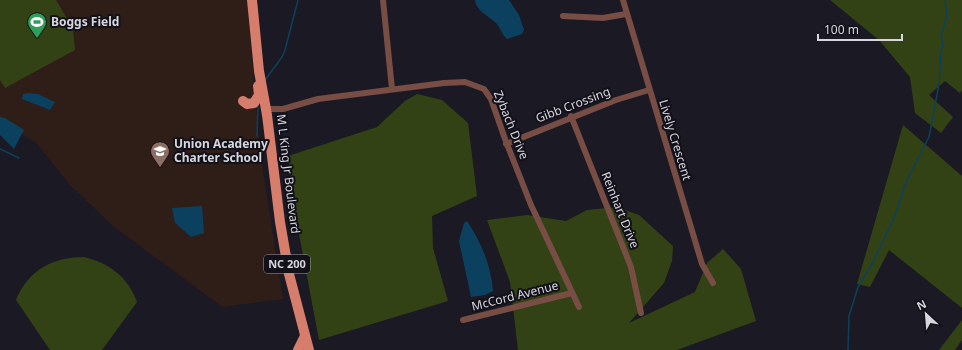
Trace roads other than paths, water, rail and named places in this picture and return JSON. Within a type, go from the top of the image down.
[{"type":"main road","points":[[243,101],[247,104],[254,103],[259,95],[249,0]]},
{"type":"main road","name":"M L King Jr Boulevard","points":[[252,0],[259,71],[266,109],[280,222],[289,274],[309,350]]},
{"type":"main road","points":[[298,350],[305,336]]},
{"type":"street","points":[[383,0],[392,89]]},
{"type":"street","name":"Lively Crescent","points":[[622,0],[702,264],[713,283]]},
{"type":"street","points":[[563,16],[604,18],[626,14]]},
{"type":"street","name":"Zybach Drive","points":[[266,109],[283,109],[318,98],[465,82],[484,89],[491,99],[506,144],[531,205],[579,307]]},
{"type":"street","name":"Gibb Crossing","points":[[506,144],[571,116],[649,90]]},
{"type":"street","name":"Reinhart Drive","points":[[571,116],[631,268],[641,313]]},
{"type":"street","name":"McCord Avenue","points":[[463,320],[572,292]]},
{"type":"water","points":[[475,0],[509,0],[519,15],[524,30],[522,34],[507,39],[496,23],[478,7]]},
{"type":"water","points":[[23,94],[38,94],[55,102],[50,110],[22,99]]},
{"type":"water","points":[[0,117],[5,118],[24,130],[14,149],[0,135]]},
{"type":"water","points":[[202,206],[204,233],[191,237],[175,223],[172,208]]},
{"type":"water","points":[[467,221],[477,237],[488,263],[493,291],[485,295],[471,297],[459,241],[464,223]]},
{"type":"waterway","points":[[265,80],[282,57],[285,50],[298,0]]},
{"type":"waterway","points":[[848,350],[849,316],[858,287],[873,262],[894,218],[907,180],[929,137],[939,84],[941,52],[943,46],[941,36],[947,15],[945,0]]},
{"type":"waterway","points":[[257,136],[258,104]]},
{"type":"waterway","points":[[0,149],[19,158]]},
{"type":"place","name":"Boggs Field","points":[[37,39]]},
{"type":"place","name":"Union Academy Charter School","points":[[160,168]]}]
